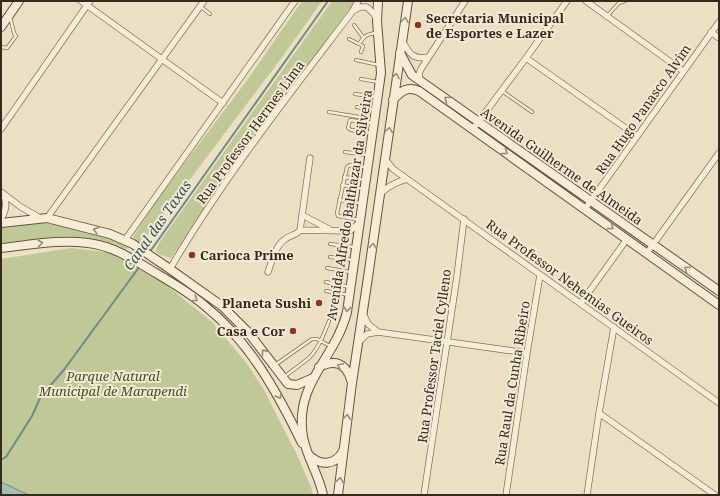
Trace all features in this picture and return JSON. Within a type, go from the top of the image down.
[{"type":"street","points":[[1,27],[19,1]]},
{"type":"street","points":[[81,1],[88,3],[162,60],[223,103]]},
{"type":"street","points":[[1,223],[43,218],[162,60],[204,1]]},
{"type":"street","points":[[125,240],[295,1]]},
{"type":"street","name":"Rua Professor Hermes Lima","points":[[169,268],[230,176],[352,12],[358,1]]},
{"type":"street","name":"Avenida Alfredo Balthazar da Silveira","points":[[324,495],[322,485],[307,452],[303,436],[302,412],[305,396],[313,378],[333,347],[344,322],[349,295],[373,133],[370,123],[376,110],[379,97],[381,65],[377,21],[378,1]]},
{"type":"street","name":"Avenida Alfredo Balthazar da Silveira","points":[[338,495],[352,383],[408,1]]},
{"type":"street","points":[[420,81],[420,72],[428,57],[465,1]]},
{"type":"street","points":[[473,129],[567,1]]},
{"type":"street","points":[[586,1],[683,70]]},
{"type":"street","points":[[1,129],[88,3]]},
{"type":"street","points":[[352,12],[360,7],[367,7],[374,14],[377,21]]},
{"type":"street","name":"Rua Hugo Panasco Alvim","points":[[585,209],[683,70],[719,22]]},
{"type":"street","points":[[711,32],[719,38]]},
{"type":"street","points":[[402,40],[413,56],[428,57]]},
{"type":"street","name":"Avenida Guilherme de Almeida","points":[[400,53],[411,73],[420,81],[718,289]]},
{"type":"street","points":[[526,58],[636,136]]},
{"type":"street","name":"Avenida Guilherme de Almeida","points":[[393,100],[402,91],[407,89],[419,91],[719,305]]},
{"type":"street","points":[[647,253],[719,153]]},
{"type":"street","points":[[268,272],[274,256],[282,242],[288,237],[297,234],[300,230],[310,158]]},
{"type":"street","name":"Rua Professor Nehemias Gueiros","points":[[384,159],[389,165],[407,179],[719,403]]},
{"type":"street","points":[[380,194],[387,187],[396,182],[407,179]]},
{"type":"street","points":[[1,192],[21,207],[43,218],[93,229],[133,244],[222,306],[243,327],[288,384],[297,385],[313,378]]},
{"type":"street","points":[[1,192],[5,198],[6,208],[1,219]]},
{"type":"street","points":[[302,215],[331,231]]},
{"type":"street","name":"Rua Professor Taciel Cylleno","points":[[424,495],[464,219]]},
{"type":"street","points":[[300,230],[350,231],[360,222]]},
{"type":"street","points":[[350,231],[357,244]]},
{"type":"street","points":[[581,303],[627,239]]},
{"type":"street","points":[[1,248],[70,241],[98,245],[113,249],[163,277],[204,305],[226,325],[248,350],[265,373],[283,404],[307,452],[318,462],[330,463],[336,460],[343,450]]},
{"type":"street","name":"Rua Raul da Cunha Ribeiro","points":[[506,495],[540,275]]},
{"type":"street","points":[[710,299],[718,289]]},
{"type":"street","points":[[363,313],[368,324],[378,332]]},
{"type":"street","points":[[587,495],[614,327]]},
{"type":"street","points":[[359,342],[367,334],[378,332],[447,343],[527,353]]},
{"type":"street","points":[[319,368],[326,364],[339,364],[348,370],[352,383]]},
{"type":"street","points":[[599,413],[715,495]]},
{"type":"lane","points":[[607,16],[616,5],[625,1]]},
{"type":"lane","points":[[200,7],[210,14]]},
{"type":"lane","points":[[1,47],[8,48],[16,36],[10,15]]},
{"type":"lane","points":[[354,25],[363,37]]},
{"type":"lane","points":[[359,44],[363,37],[370,33],[378,32]]},
{"type":"lane","points":[[349,39],[363,46],[361,52]]},
{"type":"lane","points":[[356,60],[381,65]]},
{"type":"lane","points":[[360,79],[380,83]]},
{"type":"lane","points":[[502,90],[532,112]]},
{"type":"lane","points":[[355,94],[379,97]]},
{"type":"lane","points":[[357,107],[376,110]]},
{"type":"lane","points":[[329,112],[365,118],[370,123]]},
{"type":"lane","points":[[370,123],[350,120],[348,128],[351,130],[373,133]]},
{"type":"lane","points":[[345,152],[370,156]]},
{"type":"lane","points":[[360,222],[338,216],[337,212],[344,177],[348,166],[368,168]]},
{"type":"lane","points":[[344,177],[366,180]]},
{"type":"lane","points":[[342,186],[364,189]]},
{"type":"lane","points":[[339,200],[362,203]]},
{"type":"lane","points":[[330,244],[357,244]]},
{"type":"lane","points":[[330,257],[354,261]]},
{"type":"lane","points":[[327,268],[353,273]]},
{"type":"lane","points":[[326,282],[350,287]]},
{"type":"lane","points":[[326,291],[349,295]]},
{"type":"lane","points":[[283,378],[310,357],[320,341],[329,321]]},
{"type":"lane","points":[[275,366],[308,342],[315,339],[333,347]]},
{"type":"green space","points":[[302,1],[322,1],[283,56],[142,243],[136,241],[133,237],[156,201],[248,79]]},
{"type":"green space","points":[[332,1],[355,1],[311,64],[298,74],[192,230],[171,258],[160,255],[155,251],[161,240]]},
{"type":"green space","points":[[479,122],[653,245],[647,253],[473,129]]},
{"type":"green space","points":[[35,222],[60,224],[84,229],[107,237],[129,248],[125,249],[109,243],[78,237],[49,238],[1,245],[1,228]]},
{"type":"green space","name":"Parque Natural Municipal de Marapendi","points":[[71,248],[114,254],[160,280],[212,322],[245,361],[263,388],[298,457],[313,495],[29,495],[1,482],[1,259]]},
{"type":"water","points":[[1,482],[29,495],[1,495]]},
{"type":"waterway","name":"Canal das Taxas","points":[[149,253],[328,1]]},
{"type":"waterway","name":"Canal das Taxas","points":[[1,460],[6,457],[32,416],[41,396],[63,371],[140,266]]},
{"type":"place","name":"Secretaria Municipal de Esportes e Lazer","points":[[418,25]]},
{"type":"place","name":"Carioca Prime","points":[[192,255]]},
{"type":"place","name":"Planeta Sushi","points":[[319,303]]},
{"type":"place","name":"Casa e Cor","points":[[293,331]]}]
